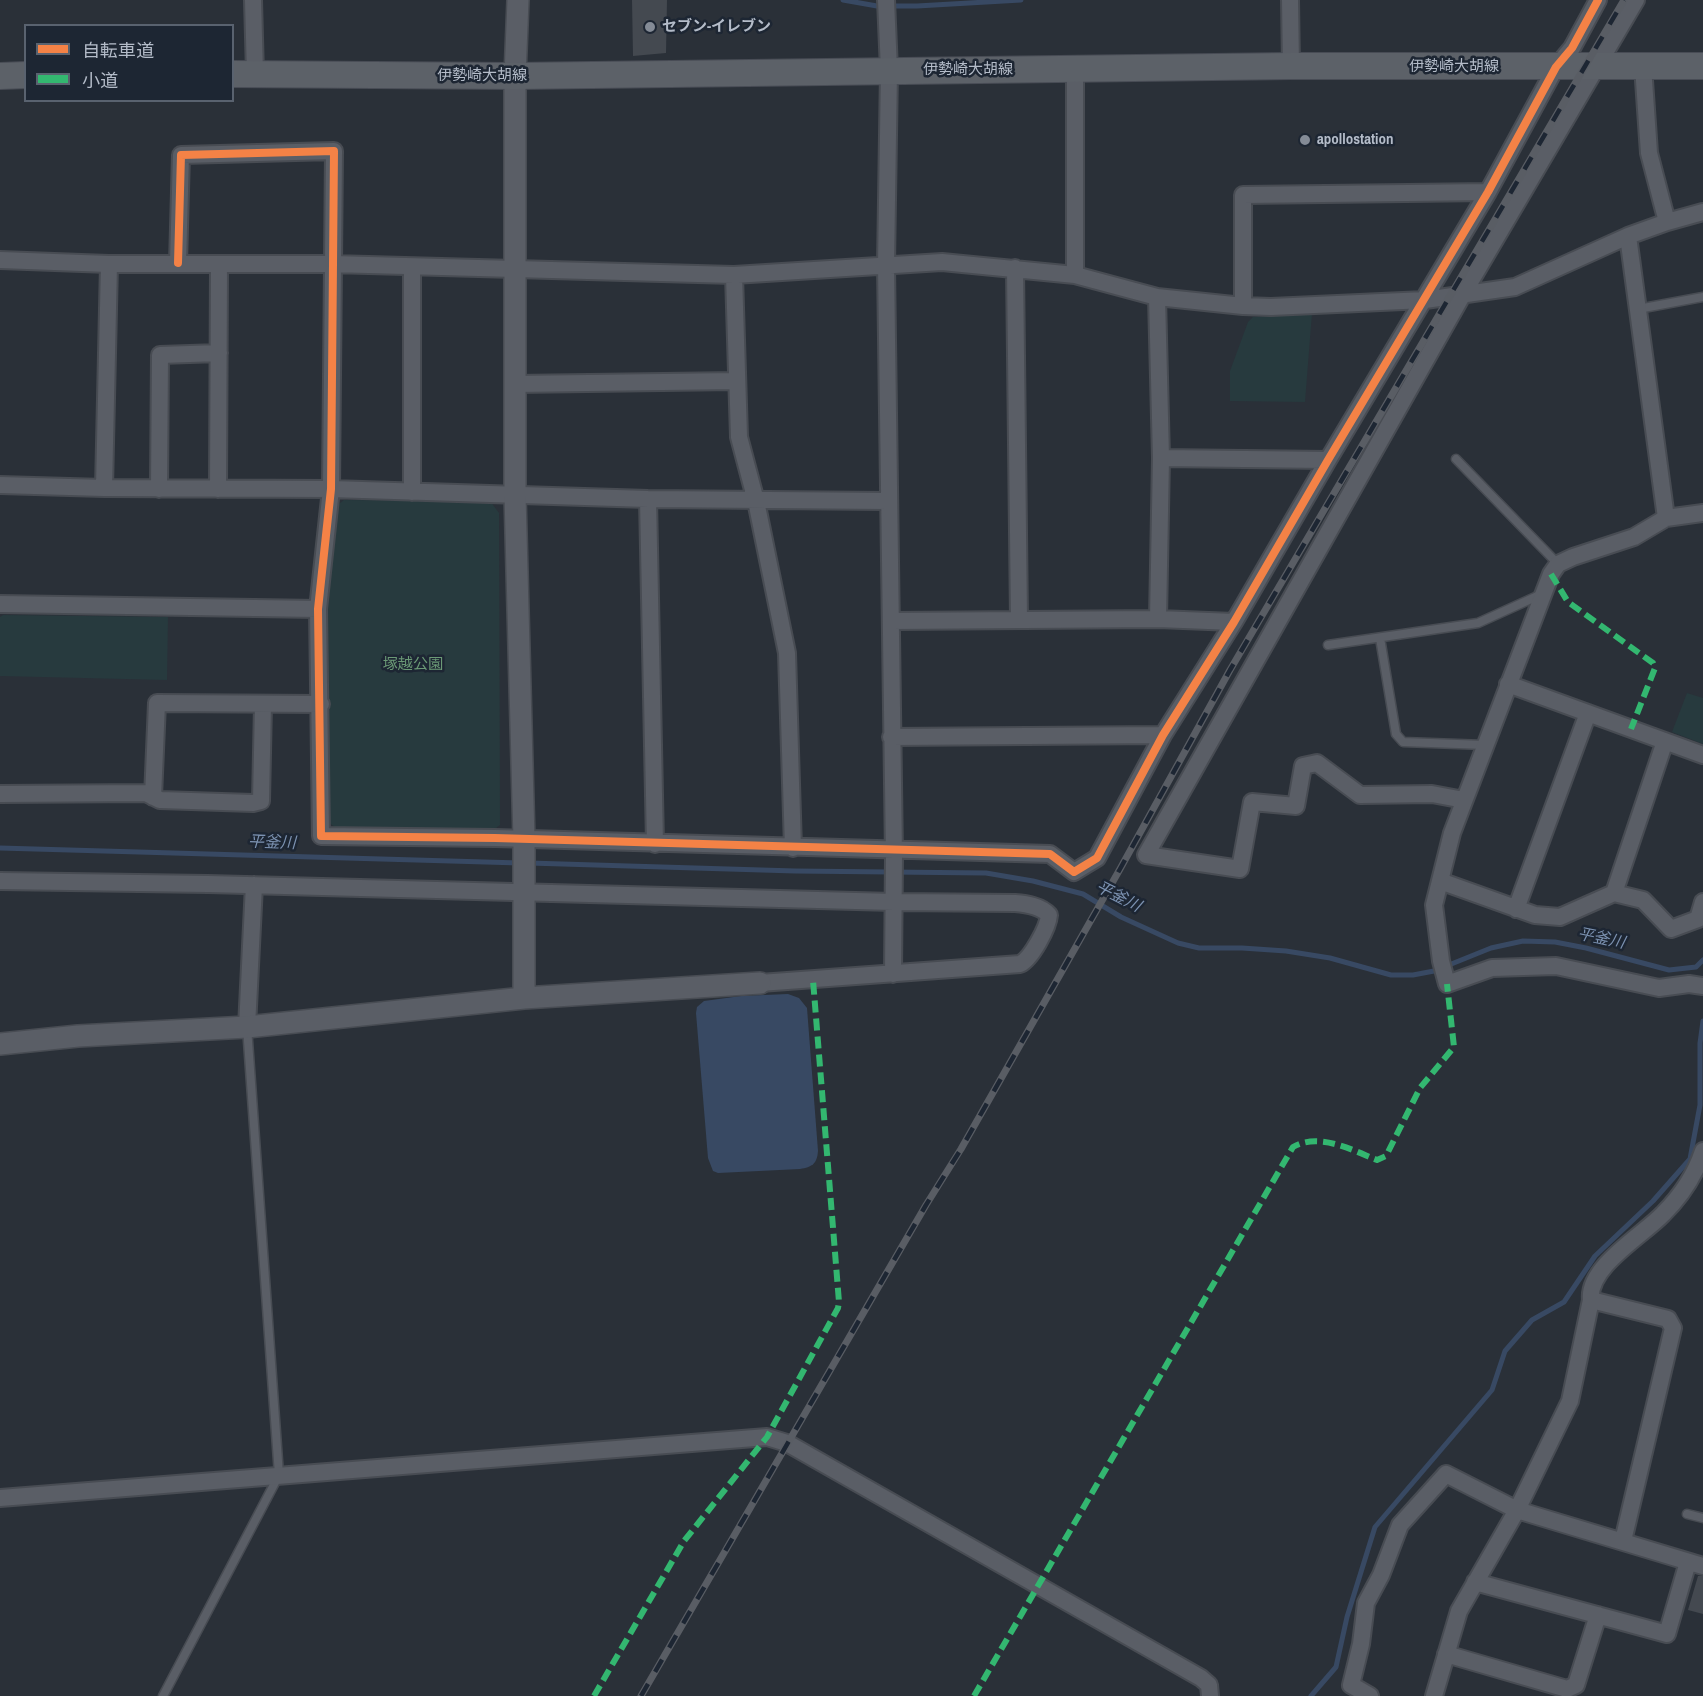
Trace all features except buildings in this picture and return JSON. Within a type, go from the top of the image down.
[{"type":"main road","name":"伊勢崎大胡線","points":[[244,74],[515,76],[1291,66],[1556,68],[1703,66]]},
{"type":"main road","points":[[0,76],[24,75]]},
{"type":"street","points":[[244,74],[253,0]]},
{"type":"street","points":[[518,0],[515,76],[515,495],[524,844],[524,998]]},
{"type":"street","points":[[886,0],[889,70],[886,265],[888,501],[894,853],[892,974]]},
{"type":"street","points":[[1290,0],[1291,66]]},
{"type":"street","points":[[178,263],[181,155],[334,151],[332,489],[318,609],[321,836],[524,844],[654,844],[894,853],[1050,854],[1074,872],[1097,858],[1163,735],[1234,622],[1328,460],[1425,300],[1556,68],[1572,48],[1598,0]]},
{"type":"street","points":[[1464,800],[1432,794],[1360,795],[1317,764],[1303,766],[1296,806],[1252,802],[1240,869],[1146,855],[1463,294],[1636,0]]},
{"type":"street","points":[[1643,66],[1649,153],[1667,222]]},
{"type":"street","points":[[1075,70],[1075,275]]},
{"type":"street","points":[[1242,306],[1243,195],[1488,192]]},
{"type":"street","points":[[0,260],[109,264],[332,264],[734,275],[942,262],[1075,275],[1157,297],[1271,307],[1425,300],[1515,287],[1628,236],[1703,212]]},
{"type":"street","points":[[1628,236],[1666,518]]},
{"type":"street","points":[[104,488],[109,264]]},
{"type":"street","points":[[218,489],[219,265]]},
{"type":"street","points":[[412,267],[412,492]]},
{"type":"street","points":[[1015,268],[1019,620]]},
{"type":"street","points":[[734,275],[739,437],[756,501],[787,653],[793,848]]},
{"type":"street","points":[[1157,297],[1161,458],[1158,619]]},
{"type":"street","points":[[159,489],[160,355],[219,353]]},
{"type":"street","points":[[515,384],[736,381]]},
{"type":"street","points":[[1161,458],[1328,460]]},
{"type":"street","points":[[0,485],[159,489],[332,489],[756,501],[888,501]]},
{"type":"street","points":[[648,499],[654,844]]},
{"type":"street","points":[[1703,513],[1666,518],[1634,537],[1558,564],[1542,594],[1464,800],[1452,833],[1434,905],[1441,961],[1447,984],[1492,968],[1556,966],[1659,988],[1689,984],[1703,986]]},
{"type":"street","points":[[0,604],[318,609]]},
{"type":"street","points":[[891,621],[1158,619],[1234,622]]},
{"type":"street","points":[[1508,684],[1703,755]]},
{"type":"street","points":[[153,797],[157,703],[321,704]]},
{"type":"street","points":[[0,794],[146,793],[160,800],[261,801],[263,704]]},
{"type":"street","points":[[1516,909],[1588,713]]},
{"type":"street","points":[[891,737],[1163,735]]},
{"type":"street","points":[[1614,892],[1665,741]]},
{"type":"street","points":[[0,881],[524,886],[1025,903],[1049,915],[1047,924],[1030,957],[1020,964],[524,998],[247,1027],[78,1036],[0,1044]]},
{"type":"street","points":[[1440,881],[1535,915],[1560,917],[1614,892],[1643,900],[1671,929],[1698,919],[1703,902]]},
{"type":"street","points":[[247,1027],[255,885]]},
{"type":"street","points":[[1434,1696],[1459,1611],[1517,1510],[1570,1401],[1591,1300],[1590,1290],[1606,1264],[1663,1214],[1682,1193],[1700,1162],[1703,1151]]},
{"type":"street","points":[[1591,1300],[1668,1319],[1673,1328],[1623,1541]]},
{"type":"street","points":[[0,1498],[767,1437],[788,1443],[1201,1678],[1209,1685],[1210,1696]]},
{"type":"street","points":[[1366,1695],[1351,1685],[1361,1644],[1366,1604],[1381,1575],[1400,1525],[1446,1474],[1517,1510],[1695,1564],[1667,1634],[1475,1582]]},
{"type":"street","points":[[1446,1654],[1567,1689],[1576,1685],[1598,1615]]},
{"type":"lane","points":[[1638,309],[1703,297]]},
{"type":"lane","points":[[1455,459],[1558,564]]},
{"type":"lane","points":[[1328,645],[1478,623],[1542,594]]},
{"type":"lane","points":[[1380,638],[1396,735],[1403,742],[1485,745]]},
{"type":"lane","points":[[163,1696],[279,1475],[247,1027]]},
{"type":"lane","points":[[1687,1514],[1703,1518]]},
{"type":"green space","points":[[1312,313],[1305,402],[1230,401],[1230,371],[1248,322],[1253,317]]},
{"type":"green space","name":"塚越公園","points":[[344,500],[490,501],[499,513],[500,825],[493,830],[335,827],[329,823],[327,612],[336,506]]},
{"type":"green space","points":[[3,615],[168,617],[167,680],[0,676],[0,617]]},
{"type":"green space","points":[[1687,693],[1703,698],[1703,744],[1672,732]]},
{"type":"water","points":[[788,994],[799,998],[807,1008],[818,1151],[815,1162],[811,1166],[800,1169],[718,1173],[713,1171],[708,1158],[697,1007],[704,1001],[741,996]]},
{"type":"waterway","points":[[843,0],[877,6],[1021,0]]},
{"type":"waterway","name":"平釜川","points":[[0,848],[520,863]]},
{"type":"waterway","name":"平釜川","points":[[529,863],[795,871],[986,873],[1033,881],[1083,894],[1121,917],[1178,943],[1199,948],[1286,951],[1330,958],[1391,975],[1413,975],[1434,971],[1491,948],[1523,941],[1555,942],[1586,948],[1669,970],[1696,967],[1703,960]]},
{"type":"waterway","points":[[1311,1696],[1336,1667],[1347,1617],[1375,1527],[1492,1390],[1505,1351],[1532,1320],[1564,1302],[1595,1256],[1653,1201],[1690,1159],[1700,1105],[1700,1043],[1703,1021]]},
{"type":"railway","points":[[641,1696],[926,1205],[961,1149],[1230,670],[1624,0]]},
{"type":"marked path","points":[[1551,574],[1568,602],[1653,663],[1655,668],[1631,729]]},
{"type":"marked path","points":[[594,1696],[684,1541],[767,1437],[838,1308],[813,980]]},
{"type":"marked path","points":[[974,1696],[1293,1147],[1314,1141],[1335,1144],[1377,1160],[1386,1156],[1420,1088],[1454,1047],[1447,984]]},
{"type":"cycle path","points":[[178,263],[181,155],[334,151],[331,489],[318,609],[321,836],[495,838],[1050,854],[1074,872],[1097,858],[1163,735],[1234,622],[1488,192],[1556,67],[1572,48],[1598,0]]},
{"type":"place","name":"セブン-イレブン","points":[[650,27]]},
{"type":"place","name":"apollostation","points":[[1305,140]]}]
